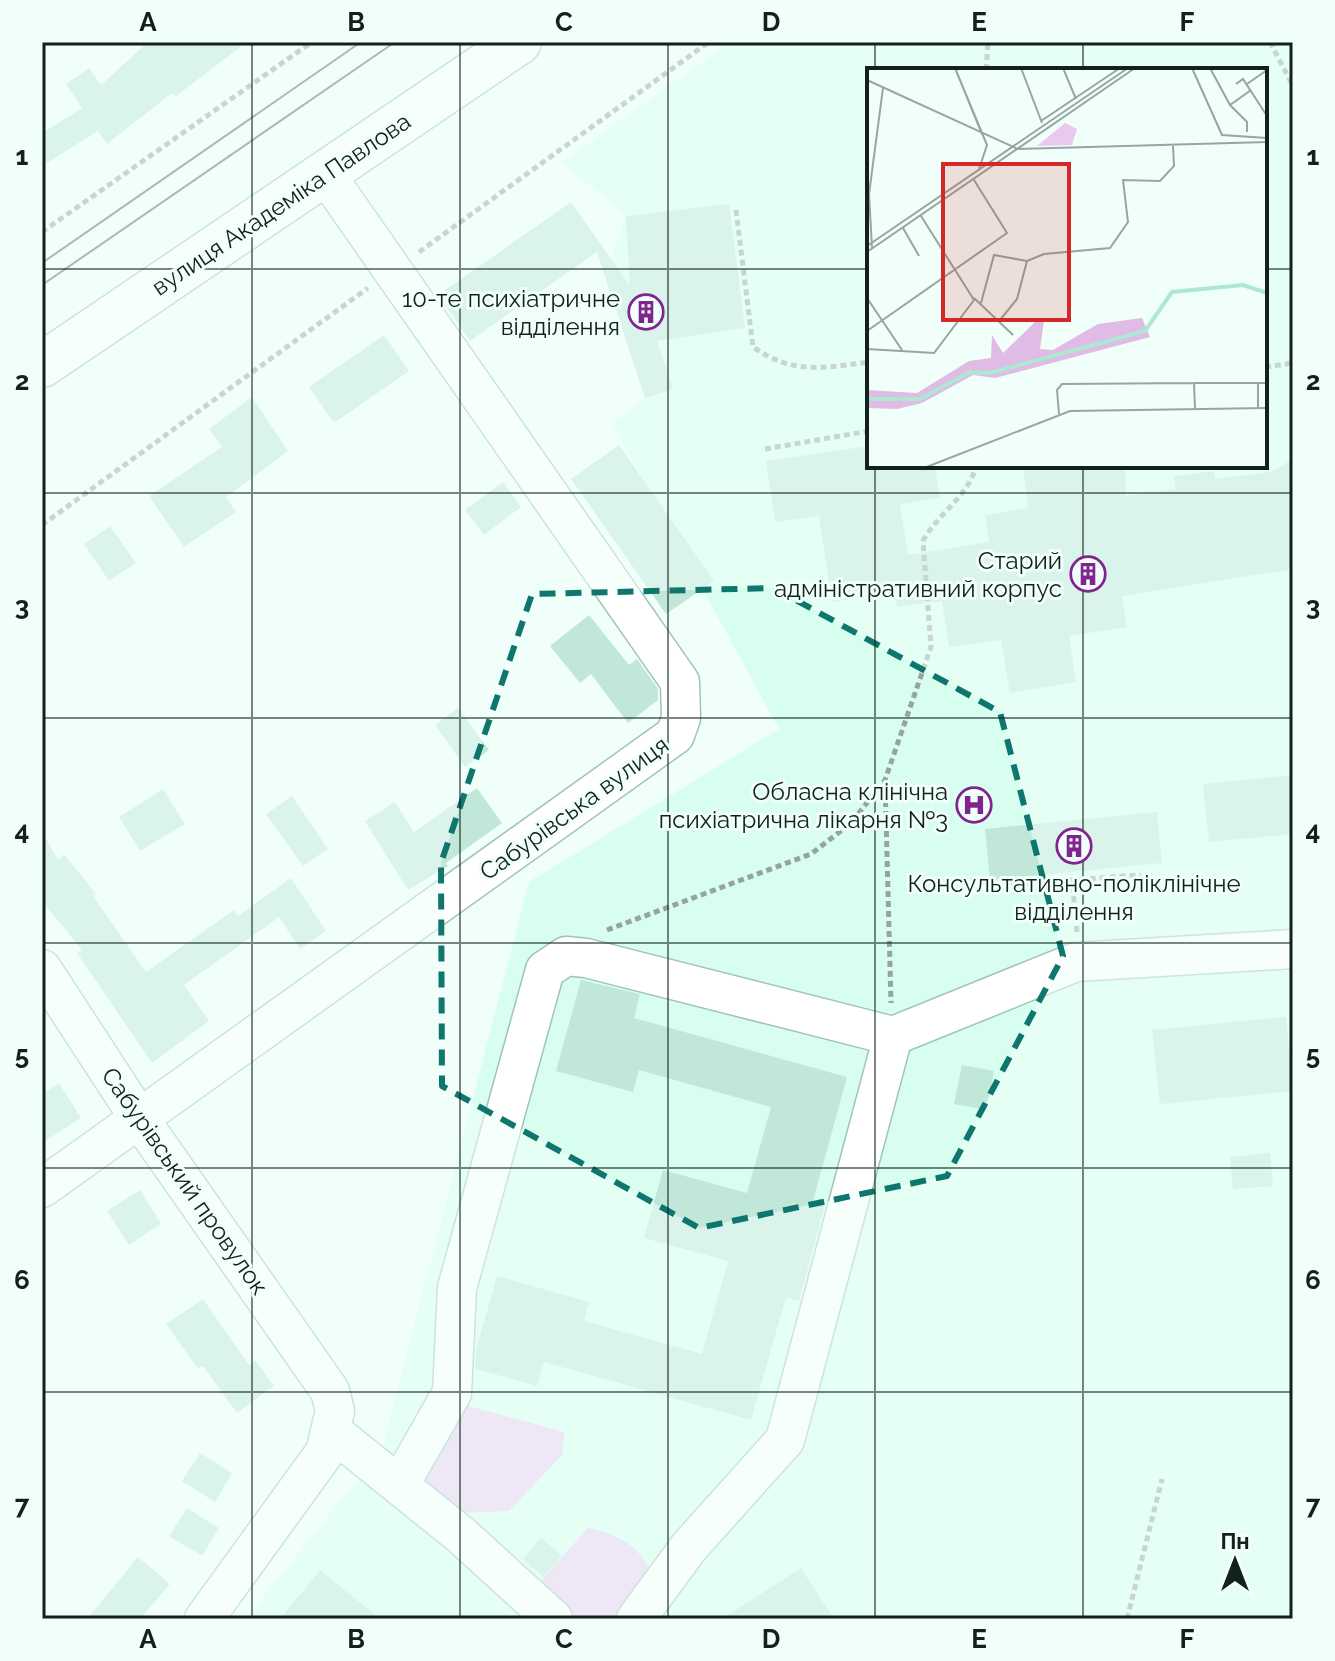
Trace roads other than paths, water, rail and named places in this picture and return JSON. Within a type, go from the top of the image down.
[{"type":"main road","name":"вулиця Академіка Павлова","points":[[42,365],[519,42]]},
{"type":"street","name":"Сабурівська вулиця","points":[[42,1188],[141,1121],[675,735],[681,718],[680,682],[326,175]]},
{"type":"street","points":[[400,1484],[452,1393],[457,1288],[545,970],[566,956],[893,1036],[1080,961],[1293,949]]},
{"type":"street","name":"Сабурівський провулок","points":[[42,969],[141,1121],[330,1391],[335,1411],[333,1432]]},
{"type":"street","points":[[636,1619],[689,1547],[785,1440],[893,1036]]},
{"type":"street","points":[[204,1619],[325,1452],[333,1432],[461,1535],[553,1619]]},
{"type":"tram line","points":[[42,263],[361,42]]},
{"type":"tram line","points":[[42,285],[395,42]]},
{"type":"place","name":"10-те психіатричне відділення","points":[[646,312]]},
{"type":"place","name":"Старий адміністративний корпус","points":[[1088,574]]},
{"type":"place","name":"Обласна клінічна психіатрична лікарня №3","points":[[974,805]]},
{"type":"place","name":"Консультативно-поліклінічне відділення","points":[[1074,846]]}]
